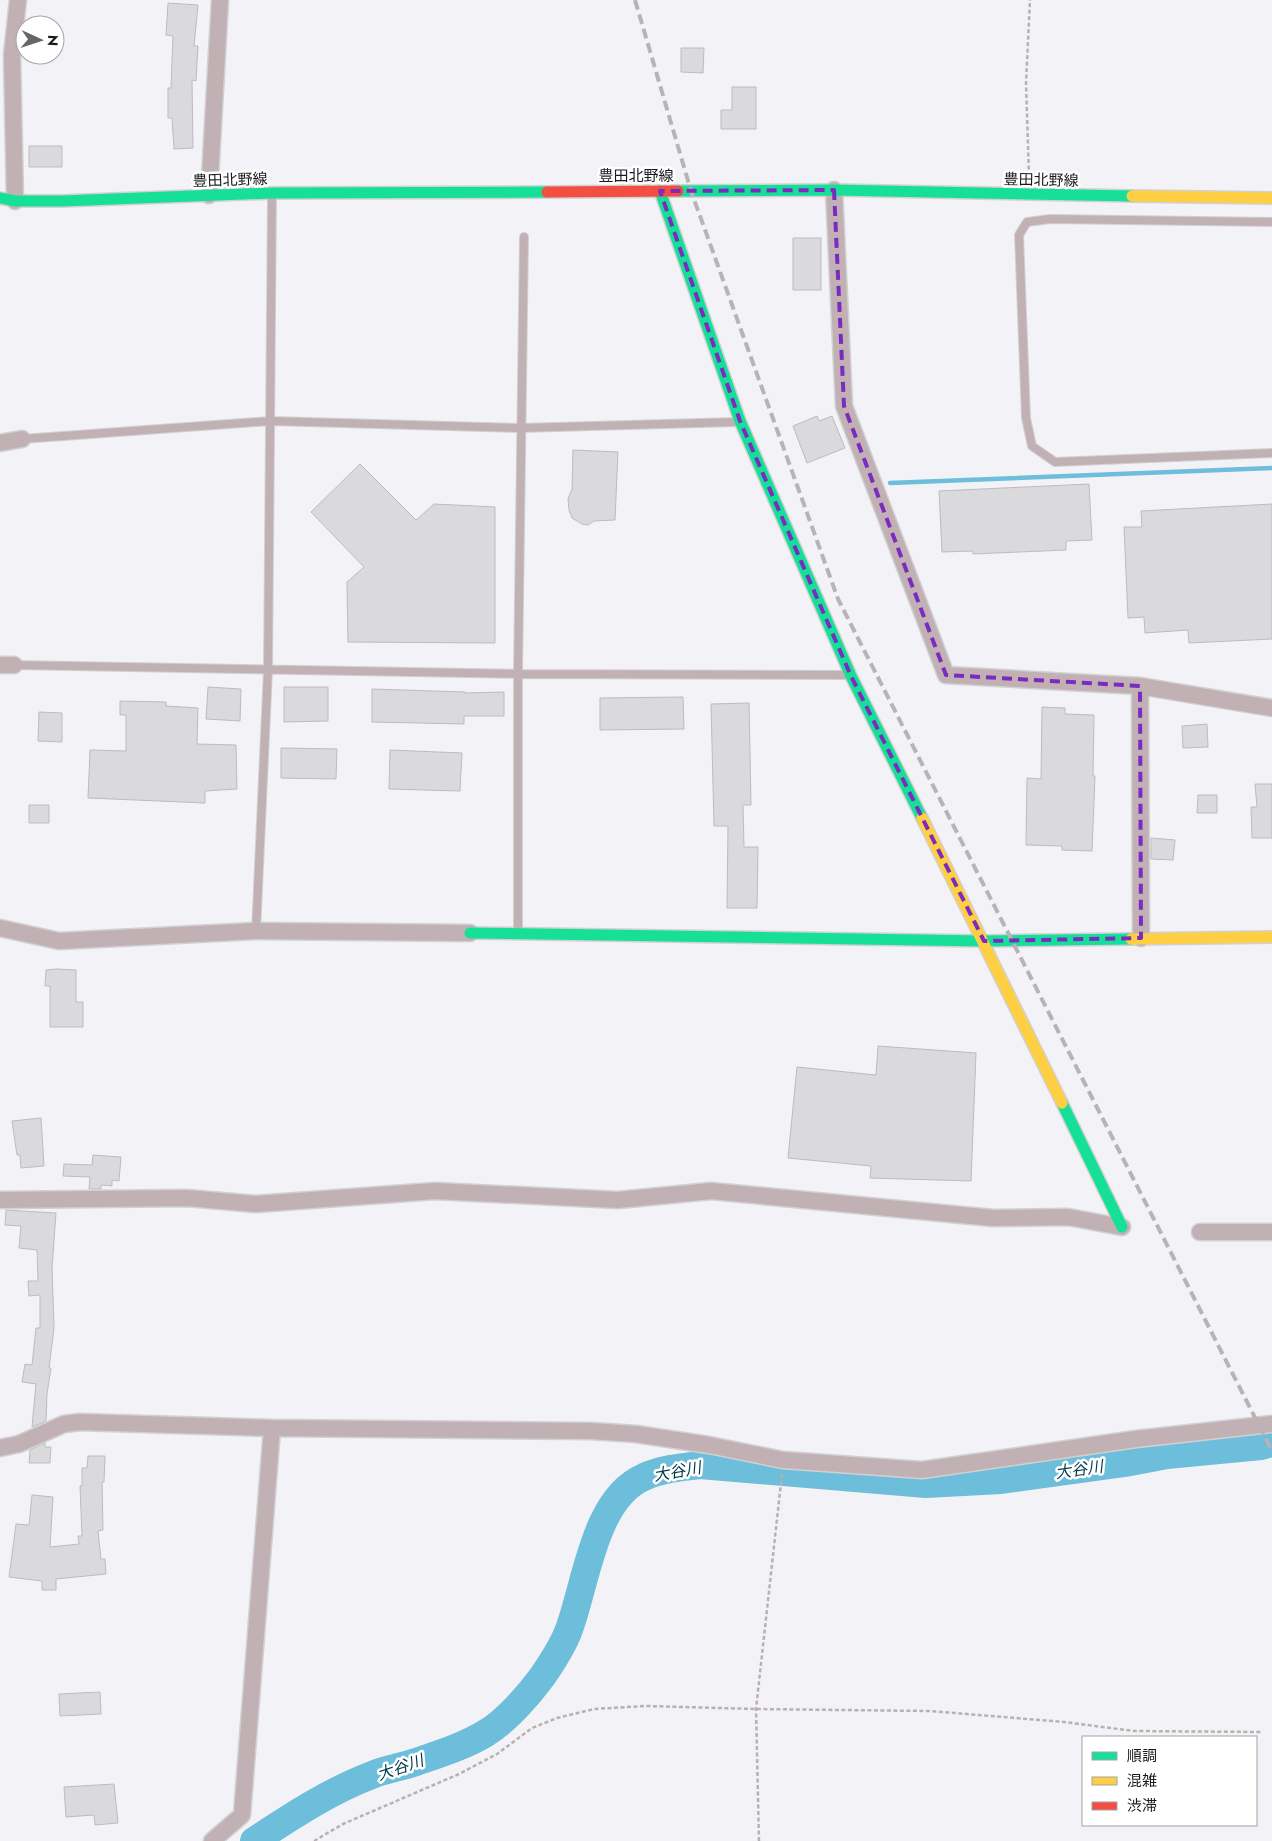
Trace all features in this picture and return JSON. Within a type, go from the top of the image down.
[{"type":"street","points":[[8,199],[12,55],[18,0]]},
{"type":"street","points":[[209,195],[220,0]]},
{"type":"street","points":[[834,190],[844,406],[946,675],[1140,686],[1272,708]]},
{"type":"street","name":"豊田北野線","points":[[8,199],[158,198],[272,193],[834,190],[1272,198]]},
{"type":"street","points":[[660,191],[740,422],[851,676],[984,941],[1122,1226]]},
{"type":"street","points":[[0,443],[22,439]]},
{"type":"street","points":[[1140,686],[1141,938]]},
{"type":"street","points":[[0,928],[59,941],[256,931],[984,941],[1272,937]]},
{"type":"street","points":[[0,1200],[187,1198],[256,1204],[435,1190],[618,1200],[711,1192],[994,1218],[1068,1217],[1122,1226]]},
{"type":"street","points":[[1200,1232],[1272,1232]]},
{"type":"street","points":[[0,1448],[19,1444],[64,1424],[80,1422],[272,1428],[591,1431],[636,1434],[709,1445],[783,1460],[922,1470],[1136,1439],[1272,1424]]},
{"type":"street","points":[[212,1841],[242,1815],[272,1428]]},
{"type":"lane","points":[[256,931],[268,670],[272,193]]},
{"type":"lane","points":[[1272,222],[1050,219],[1027,222],[1019,235],[1026,418],[1032,446],[1056,462],[1272,453]]},
{"type":"lane","points":[[518,935],[520,428],[524,237]]},
{"type":"lane","points":[[22,439],[271,421],[520,428],[740,422]]},
{"type":"lane","points":[[7,665],[518,674],[851,676]]},
{"type":"path","points":[[1029,195],[1026,84],[1030,0]]},
{"type":"path","points":[[759,1841],[756,1709],[782,1467]]},
{"type":"path","points":[[314,1841],[344,1824],[459,1774],[497,1754],[532,1728],[557,1718],[594,1709],[646,1706],[930,1711],[1064,1722],[1134,1731],[1261,1732]]},
{"type":"highlighted area","points":[[834,190],[844,406],[946,675],[1140,686],[1141,938],[984,941],[851,676],[740,421],[660,191]]},
{"type":"building","points":[[168,3],[198,5],[194,46],[198,46],[196,81],[192,80],[193,148],[174,149],[172,118],[168,118],[168,88],[171,88],[173,36],[166,35]]},
{"type":"building","points":[[681,48],[704,48],[703,73],[681,72]]},
{"type":"building","points":[[732,87],[756,87],[756,129],[721,129],[721,110],[732,110]]},
{"type":"building","points":[[29,146],[62,146],[62,167],[29,167]]},
{"type":"building","points":[[793,238],[821,238],[821,290],[793,290]]},
{"type":"building","points":[[817,416],[819,421],[832,416],[845,448],[807,463],[793,426]]},
{"type":"building","points":[[573,450],[618,452],[615,520],[594,521],[588,525],[572,518],[568,499],[572,489]]},
{"type":"building","points":[[360,464],[416,520],[434,504],[495,507],[495,643],[348,642],[347,582],[364,567],[311,512]]},
{"type":"building","points":[[1089,484],[1092,540],[1066,541],[1066,550],[973,554],[973,551],[942,552],[939,491]]},
{"type":"building","points":[[1272,504],[1272,639],[1189,643],[1188,630],[1145,633],[1144,617],[1128,618],[1124,527],[1142,527],[1141,511]]},
{"type":"building","points":[[208,687],[241,689],[240,721],[206,719]]},
{"type":"building","points":[[284,687],[328,687],[328,721],[284,722]]},
{"type":"building","points":[[372,689],[465,693],[504,692],[504,716],[464,716],[464,724],[372,722]]},
{"type":"building","points":[[683,697],[684,729],[600,730],[600,698]]},
{"type":"building","points":[[120,701],[166,702],[166,706],[198,708],[197,744],[236,745],[237,789],[205,791],[205,803],[88,798],[90,750],[126,751],[126,715],[120,715]]},
{"type":"building","points":[[749,703],[751,805],[743,805],[744,847],[758,847],[757,908],[727,908],[728,826],[714,826],[711,704]]},
{"type":"building","points":[[1042,707],[1065,708],[1065,714],[1094,715],[1093,776],[1095,776],[1092,851],[1062,850],[1062,846],[1026,845],[1027,778],[1041,779]]},
{"type":"building","points":[[39,712],[62,713],[62,742],[38,741]]},
{"type":"building","points":[[1207,724],[1208,747],[1183,748],[1182,726]]},
{"type":"building","points":[[281,748],[337,749],[336,779],[281,778]]},
{"type":"building","points":[[390,750],[462,753],[460,791],[389,789]]},
{"type":"building","points":[[1255,784],[1272,784],[1272,838],[1252,838],[1251,807],[1257,807]]},
{"type":"building","points":[[1198,795],[1217,795],[1217,813],[1197,813]]},
{"type":"building","points":[[29,805],[49,805],[49,823],[29,823]]},
{"type":"building","points":[[1151,838],[1175,840],[1173,860],[1151,859]]},
{"type":"building","points":[[46,970],[76,970],[76,1002],[83,1002],[83,1027],[50,1027],[50,986],[45,986]]},
{"type":"building","points":[[878,1046],[976,1053],[971,1181],[870,1178],[871,1166],[788,1158],[797,1067],[876,1075]]},
{"type":"building","points":[[41,1118],[44,1166],[21,1168],[12,1121]]},
{"type":"building","points":[[93,1155],[121,1157],[119,1181],[112,1180],[112,1186],[101,1185],[101,1189],[89,1189],[90,1177],[63,1176],[64,1164],[92,1165]]},
{"type":"building","points":[[6,1210],[56,1213],[52,1268],[54,1328],[49,1368],[51,1368],[47,1394],[46,1421],[32,1427],[36,1384],[22,1382],[25,1364],[32,1365],[36,1328],[40,1328],[40,1295],[29,1296],[28,1281],[38,1281],[37,1250],[19,1248],[21,1226],[5,1225]]},
{"type":"building","points":[[45,1443],[45,1447],[51,1447],[50,1463],[29,1463],[30,1450]]},
{"type":"building","points":[[88,1456],[105,1456],[104,1482],[102,1482],[103,1530],[98,1531],[101,1559],[105,1559],[106,1574],[56,1579],[56,1590],[42,1590],[42,1581],[9,1577],[16,1524],[29,1525],[32,1495],[53,1497],[50,1547],[79,1544],[78,1536],[82,1536],[80,1486],[82,1486],[82,1468],[87,1468]]},
{"type":"building","points":[[100,1692],[101,1714],[60,1716],[59,1694]]},
{"type":"building","points":[[114,1784],[118,1823],[95,1825],[94,1815],[66,1817],[64,1787]]},
{"type":"waterway","points":[[890,483],[1272,468]]},
{"type":"waterway","name":"大谷川","points":[[254,1841],[297,1813],[356,1781],[461,1746],[494,1728],[509,1715],[542,1677],[563,1644],[594,1546],[602,1524],[613,1504],[627,1488],[651,1474],[700,1465],[926,1484],[1001,1480],[1125,1463],[1167,1455],[1261,1446],[1272,1443]]},
{"type":"railway","points":[[635,0],[691,191],[838,599],[1272,1451]]},
{"type":"traffic: fast","points":[[678,191],[834,190],[1132,196]]},
{"type":"traffic: fast","points":[[660,191],[740,421],[851,676],[922,818]]},
{"type":"traffic: fast","points":[[0,198],[15,201],[62,201],[272,193],[547,192]]},
{"type":"traffic: fast","points":[[470,933],[984,941],[1131,939]]},
{"type":"traffic: fast","points":[[1062,1103],[1122,1227]]},
{"type":"traffic: slow","points":[[1132,196],[1272,198]]},
{"type":"traffic: slow","points":[[922,818],[1062,1103]]},
{"type":"traffic: slow","points":[[1131,939],[1272,937]]},
{"type":"traffic: jam","points":[[547,192],[678,191]]}]
